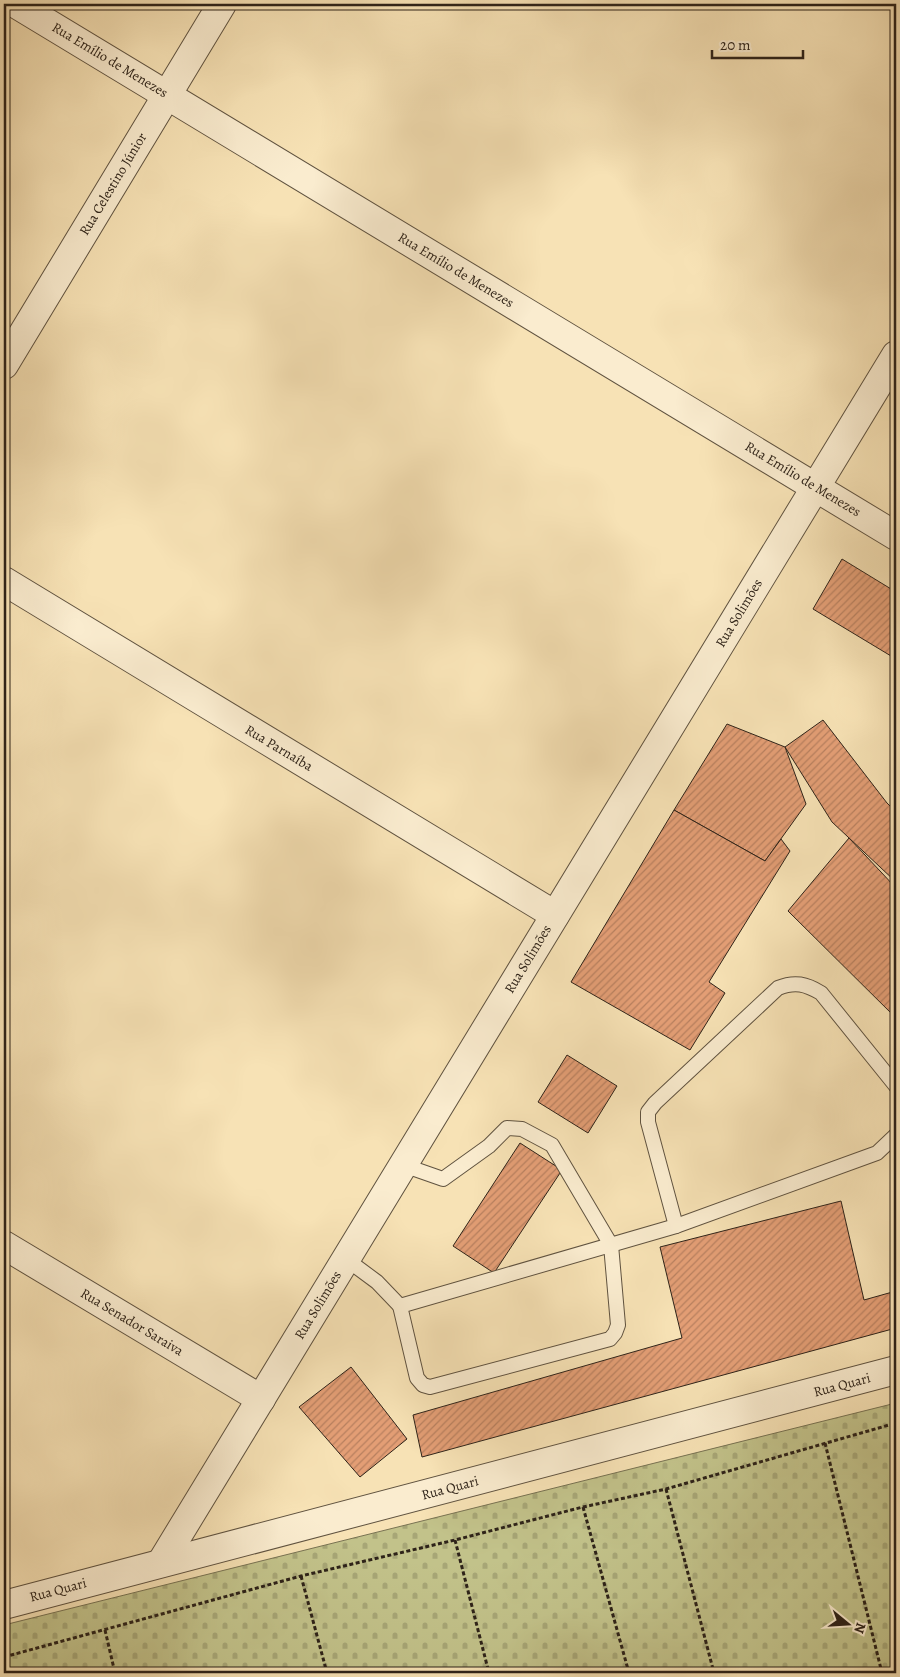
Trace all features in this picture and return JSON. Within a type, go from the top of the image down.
[{"type":"street","name":"Rua Emílio de Menezes","points":[[16,4],[896,536]]},
{"type":"street","name":"Rua Celestino Júnior","points":[[4,365],[222,4]]},
{"type":"street","name":"Rua Solimões","points":[[161,1563],[896,355]]},
{"type":"street","name":"Rua Parnaíba","points":[[4,581],[555,915]]},
{"type":"street","name":"Rua Senador Saraiva","points":[[4,1245],[260,1399]]},
{"type":"street","name":"Rua Quari","points":[[4,1605],[896,1370]]},
{"type":"lane","points":[[676,1226],[648,1122],[648,1112],[778,988],[788,984],[800,984],[809,986],[821,993],[896,1086]]},
{"type":"lane","points":[[346,1259],[377,1282],[400,1306],[417,1378],[423,1385],[430,1387],[610,1339],[615,1333],[618,1325],[611,1245],[552,1145],[522,1129],[508,1128],[489,1146],[443,1179],[403,1165]]},
{"type":"lane","points":[[400,1306],[676,1226],[877,1153],[896,1135]]},
{"type":"path","points":[[4,1658],[301,1576],[455,1540],[583,1507],[666,1489],[896,1423]]},
{"type":"path","points":[[825,1443],[882,1673]]},
{"type":"path","points":[[666,1489],[714,1673]]},
{"type":"path","points":[[583,1507],[629,1673]]},
{"type":"path","points":[[455,1540],[489,1673]]},
{"type":"path","points":[[301,1576],[327,1673]]},
{"type":"path","points":[[105,1630],[115,1673]]},
{"type":"green space","points":[[896,1403],[896,1673],[4,1673],[4,1625]]},
{"type":"building","points":[[842,559],[896,592],[896,659],[813,609]]},
{"type":"building","points":[[823,720],[896,812],[896,882],[832,822],[785,747]]},
{"type":"building","points":[[727,724],[785,747],[806,804],[765,861],[674,810]]},
{"type":"building","points":[[674,810],[765,861],[781,839],[790,851],[709,982],[725,993],[690,1050],[571,982]]},
{"type":"building","points":[[849,838],[896,888],[896,1018],[788,911]]},
{"type":"building","points":[[567,1055],[617,1086],[588,1133],[538,1102]]},
{"type":"building","points":[[520,1143],[562,1170],[494,1273],[453,1246]]},
{"type":"building","points":[[841,1201],[864,1300],[896,1291],[896,1328],[422,1457],[413,1415],[682,1338],[660,1247]]},
{"type":"building","points":[[351,1367],[407,1439],[360,1477],[299,1407]]}]
